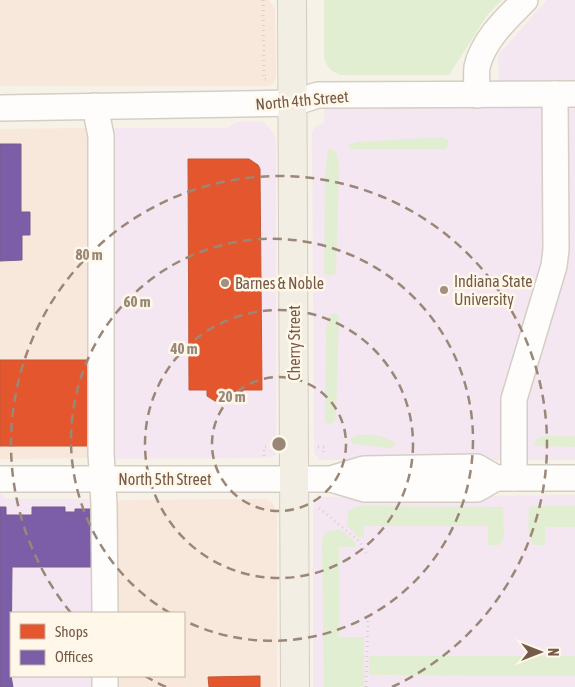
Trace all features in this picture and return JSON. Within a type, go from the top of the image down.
[{"type":"main road","name":"Cherry Street","points":[[292,0],[295,687]]},
{"type":"street","points":[[477,95],[477,68],[485,49],[507,18],[525,0]]},
{"type":"street","name":"North 4th Street","points":[[0,108],[293,103],[318,95],[565,94]]},
{"type":"street","points":[[505,478],[514,398],[554,266],[565,94]]},
{"type":"street","points":[[95,106],[101,136],[101,453],[105,612]]},
{"type":"street","name":"North 5th Street","points":[[0,479],[295,478],[331,479],[365,489],[476,489],[505,478],[575,478]]},
{"type":"path","points":[[320,508],[360,542],[368,556]]},
{"type":"path","points":[[366,687],[368,620]]},
{"type":"shaded area","points":[[0,0],[269,0],[275,10],[276,76],[274,83],[270,86],[0,86]]},
{"type":"shaded area","points":[[547,0],[575,0],[575,88],[499,84],[498,55]]},
{"type":"shaded area","name":"Indiana State University","points":[[575,99],[575,460],[320,460],[314,453],[312,132],[315,126],[324,123],[324,102]]},
{"type":"shaded area","points":[[260,121],[265,123],[271,130],[276,144],[276,455],[269,458],[114,459],[110,456],[110,130],[114,128],[228,128],[235,122]]},
{"type":"shaded area","points":[[92,128],[93,458],[0,459],[0,129]]},
{"type":"shaded area","points":[[0,493],[6,499],[86,499],[95,503],[99,612],[10,612],[10,677],[99,677],[99,687],[0,687]]},
{"type":"shaded area","points":[[575,495],[575,687],[313,687],[313,513],[314,503],[318,499],[326,497]]},
{"type":"shaded area","points":[[266,499],[274,504],[277,514],[277,687],[112,687],[112,677],[185,677],[185,612],[112,612],[116,504],[121,500]]},
{"type":"green space","points":[[324,0],[502,0],[488,14],[449,75],[340,75],[329,68],[324,57]]},
{"type":"green space","points":[[443,137],[449,142],[446,149],[350,149],[348,145],[357,142]]},
{"type":"green space","points":[[328,149],[336,151],[339,166],[336,274],[329,276],[324,274],[325,177]]},
{"type":"green space","points":[[334,313],[339,315],[336,414],[335,421],[329,424],[325,422],[326,329],[328,317]]},
{"type":"green space","points":[[355,435],[371,435],[396,443],[390,448],[353,444],[350,440]]},
{"type":"green space","points":[[543,436],[575,436],[575,447],[534,446],[535,440]]},
{"type":"green space","points":[[358,506],[503,507],[504,535],[500,545],[488,545],[488,526],[364,526],[364,538],[358,537],[347,525],[348,511]]},
{"type":"green space","points":[[532,506],[575,506],[575,527],[545,527],[545,545],[533,545],[528,527],[529,508]]},
{"type":"green space","points":[[341,530],[355,542],[356,547],[339,547],[339,637],[364,637],[364,687],[324,687],[322,541],[325,532]]},
{"type":"green space","points":[[369,656],[575,656],[575,676],[369,675]]},
{"type":"building: Shops","name":"Barnes & Noble","points":[[188,159],[249,159],[258,165],[260,169],[262,390],[243,390],[243,396],[231,402],[215,401],[207,396],[207,390],[189,390]]},
{"type":"building: Shops","points":[[0,360],[91,360],[91,446],[0,446]]},
{"type":"building: Shops","points":[[260,676],[260,687],[209,687],[208,677]]},
{"type":"building: Offices","points":[[0,144],[21,144],[21,212],[30,212],[30,235],[22,235],[22,260],[0,261]]},
{"type":"building: Offices","points":[[0,507],[6,507],[6,515],[32,515],[32,507],[65,507],[65,512],[75,512],[75,509],[95,509],[95,567],[12,567],[10,677],[13,687],[0,687]]},
{"type":"place","name":"Barnes & Noble","points":[[225,283]]},
{"type":"place","name":"Indiana State University","points":[[444,290]]}]
